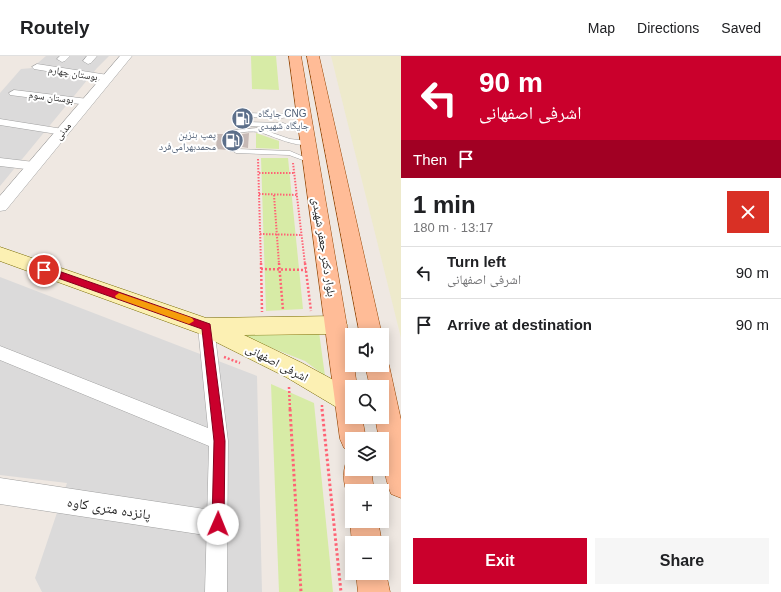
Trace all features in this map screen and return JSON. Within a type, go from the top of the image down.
[{"type":"main road","name":"بلوار دکتر جعفر شهیدی","points":[[295,56],[304,141],[336,325],[345,386]]},
{"type":"main road","points":[[313,56],[370,328]]},
{"type":"main road","name":"اشرفی اصفهانی","points":[[0,254],[206,327],[294,370],[345,399]]},
{"type":"main road","name":"اشرفی اصفهانی","points":[[206,327],[336,325]]},
{"type":"main road","points":[[389,423],[401,484]]},
{"type":"main road","points":[[372,580],[374,592]]},
{"type":"street","name":"مدنی","points":[[0,206],[126,56]]},
{"type":"street","name":"بوستان چهارم","points":[[37,67],[108,78]]},
{"type":"street","name":"بوستان سوم","points":[[14,93],[88,102]]},
{"type":"street","points":[[0,122],[63,132]]},
{"type":"street","points":[[0,162],[34,166]]},
{"type":"street","points":[[206,327],[219,441],[216,592]]},
{"type":"street","points":[[0,353],[219,441]]},
{"type":"street","name":"پانزده متری کاوه","points":[[0,491],[218,524]]},
{"type":"lane","points":[[245,115],[282,116],[304,141],[283,124],[246,124],[242,120],[245,115]]},
{"type":"lane","points":[[235,130],[258,130],[288,141],[304,141],[290,154],[236,151],[231,148],[232,134],[235,130]]},
{"type":"path","points":[[304,141],[295,173],[311,312],[304,313]]},
{"type":"path","points":[[258,158],[262,317]]},
{"type":"path","points":[[259,172],[295,173]]},
{"type":"path","points":[[259,194],[297,195]]},
{"type":"path","points":[[274,195],[283,315]]},
{"type":"path","points":[[260,234],[302,235]]},
{"type":"path","points":[[261,269],[306,270]]},
{"type":"path","points":[[295,385],[288,382],[301,592]]},
{"type":"path","points":[[322,400],[341,592]]},
{"type":"shaded area","points":[[46,56],[109,56],[97,68],[0,186],[0,93],[21,69],[32,68]]},
{"type":"shaded area","points":[[331,56],[401,56],[401,338]]},
{"type":"shaded area","points":[[0,277],[257,376],[262,592],[42,592],[35,578],[67,483],[0,475]]},
{"type":"green space","points":[[251,56],[276,56],[279,90],[252,89]]},
{"type":"green space","points":[[256,133],[279,141],[279,149],[256,148]]},
{"type":"green space","points":[[261,158],[288,158],[303,309],[266,311]]},
{"type":"green space","points":[[319,332],[325,376],[305,361],[234,333]]},
{"type":"green space","points":[[271,384],[314,403],[333,592],[279,592]]},
{"type":"building","points":[[249,133],[248,148],[236,146],[236,135]]},
{"type":"building","points":[[217,134],[227,134],[226,148],[228,150],[216,149]]},
{"type":"slow traffic","points":[[119,296],[189,321]]},
{"type":"place","name":"جایگاه CNG جایگاه شهیدی","points":[[242,119]]},
{"type":"place","name":"پمپ بنزین محمد‌بهرامی‌فرد","points":[[232,140]]},
{"type":"route","points":[[44,270],[206,327],[219,441],[218,524]]}]
